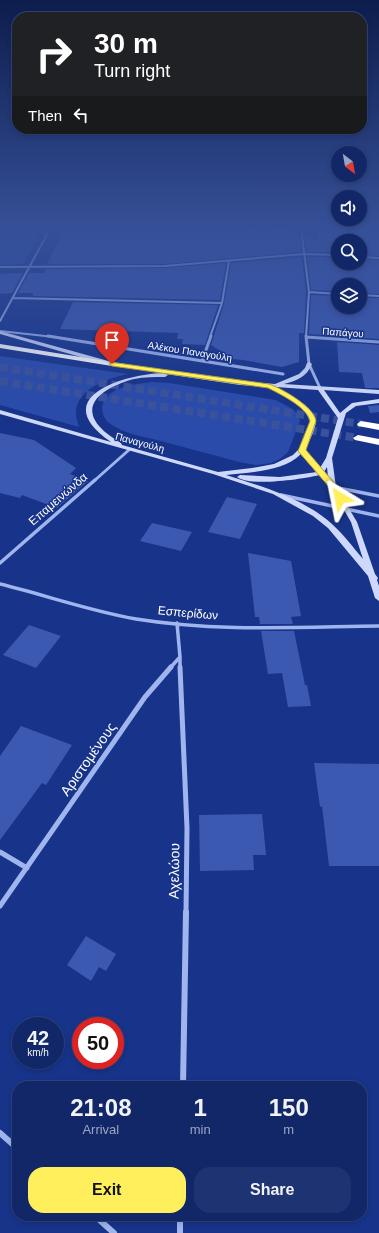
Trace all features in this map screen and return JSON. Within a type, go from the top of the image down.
[{"type":"highway","points":[[0,346],[112,364]]},
{"type":"highway","points":[[360,424],[379,427]]},
{"type":"highway","points":[[358,438],[379,442]]},
{"type":"main road","points":[[0,331],[112,364],[269,386],[379,392]]},
{"type":"main road","points":[[269,386],[301,375],[308,369],[309,364]]},
{"type":"main road","points":[[130,449],[113,440],[94,425],[90,418],[88,409],[95,396],[102,390],[124,380],[150,376],[184,374]]},
{"type":"main road","points":[[215,473],[269,467],[283,463],[302,451],[313,421],[312,417],[309,412],[294,399],[269,386]]},
{"type":"main road","points":[[320,388],[340,418]]},
{"type":"main road","points":[[215,473],[270,480],[288,480],[320,473],[329,458],[343,412],[354,404],[379,401]]},
{"type":"main road","name":"Παναγούλη","points":[[0,412],[215,473],[275,493],[315,514],[330,526],[374,578]]},
{"type":"main road","points":[[302,451],[333,487],[354,522],[374,578],[379,598]]},
{"type":"main road","points":[[329,458],[333,487]]},
{"type":"street","points":[[0,320],[20,285]]},
{"type":"street","points":[[202,361],[222,303],[225,285]]},
{"type":"street","points":[[308,285],[309,292],[306,337],[309,364],[320,388]]},
{"type":"street","points":[[309,292],[331,294]]},
{"type":"street","points":[[367,295],[379,296]]},
{"type":"street","points":[[13,298],[222,303]]},
{"type":"street","name":"Αλέκου Παναγούλη","points":[[0,331],[34,334],[283,374]]},
{"type":"street","name":"Παπάγου","points":[[306,337],[379,342]]},
{"type":"street","name":"Επαμεινώνδα","points":[[0,563],[130,449]]},
{"type":"street","points":[[333,487],[379,496]]},
{"type":"street","name":"Παναγούλη","points":[[275,493],[379,516]]},
{"type":"street","name":"Εσπερίδων","points":[[0,584],[105,613],[136,619],[224,626],[379,626]]},
{"type":"street","points":[[177,623],[180,657]]},
{"type":"street","name":"Αριστομένους","points":[[0,906],[145,697],[180,657]]},
{"type":"street","name":"Αχελώου","points":[[180,657],[187,828],[183,1081]]},
{"type":"street","points":[[0,852],[27,868]]},
{"type":"street","points":[[0,1133],[12,1144]]},
{"type":"street","points":[[101,1221],[114,1233]]},
{"type":"street","points":[[180,1221],[180,1233]]},
{"type":"shaded area","points":[[0,356],[128,374],[112,378],[94,386],[87,391],[77,405],[76,414],[79,427],[0,405]]},
{"type":"shaded area","points":[[151,382],[169,383],[276,400],[294,410],[300,421],[288,452],[280,459],[271,463],[256,465],[135,435],[115,427],[107,421],[102,407],[108,396],[125,387]]},
{"type":"building","points":[[0,285],[17,285],[12,293],[0,294]]},
{"type":"building","points":[[23,285],[223,285],[220,300],[33,296],[33,293],[18,293]]},
{"type":"building","points":[[227,285],[305,285],[304,333],[299,333],[299,362],[282,367],[233,359],[211,345],[224,304]]},
{"type":"building","points":[[310,285],[331,285],[331,291],[311,290]]},
{"type":"building","points":[[367,285],[379,285],[379,294],[367,293]]},
{"type":"building","points":[[311,295],[331,296],[331,314],[367,314],[367,298],[379,298],[379,339],[309,334]]},
{"type":"building","points":[[73,302],[218,305],[205,345],[182,344],[183,339],[177,339],[178,333],[60,329]]},
{"type":"building","points":[[337,342],[379,345],[379,388],[365,388],[362,373],[339,372]]},
{"type":"building","points":[[379,405],[379,412],[370,413],[368,406]]},
{"type":"building","points":[[0,433],[34,440],[76,468],[70,474],[88,481],[57,508],[22,495],[20,498],[0,493]]},
{"type":"building","points":[[227,497],[257,504],[240,539],[208,532]]},
{"type":"building","points":[[152,523],[192,532],[181,551],[140,541]]},
{"type":"building","points":[[248,553],[291,561],[301,616],[291,617],[293,624],[260,624],[259,617],[255,617]]},
{"type":"building","points":[[29,625],[61,636],[36,668],[3,655]]},
{"type":"building","points":[[261,631],[294,631],[305,685],[307,685],[311,706],[288,707],[282,673],[268,674]]},
{"type":"building","points":[[21,726],[72,745],[46,785],[42,783],[0,840],[0,756]]},
{"type":"building","points":[[314,763],[379,764],[379,866],[329,866],[322,806],[320,807]]},
{"type":"building","points":[[262,814],[266,855],[253,855],[254,870],[200,871],[199,815]]},
{"type":"building","points":[[86,936],[116,954],[106,971],[99,967],[91,981],[67,965]]},
{"type":"tunnel","points":[[0,367],[361,424]]},
{"type":"tunnel","points":[[0,381],[358,438]]},
{"type":"route","points":[[112,364],[269,386],[294,399],[309,412],[313,421],[302,451],[333,487],[340,498]]}]
